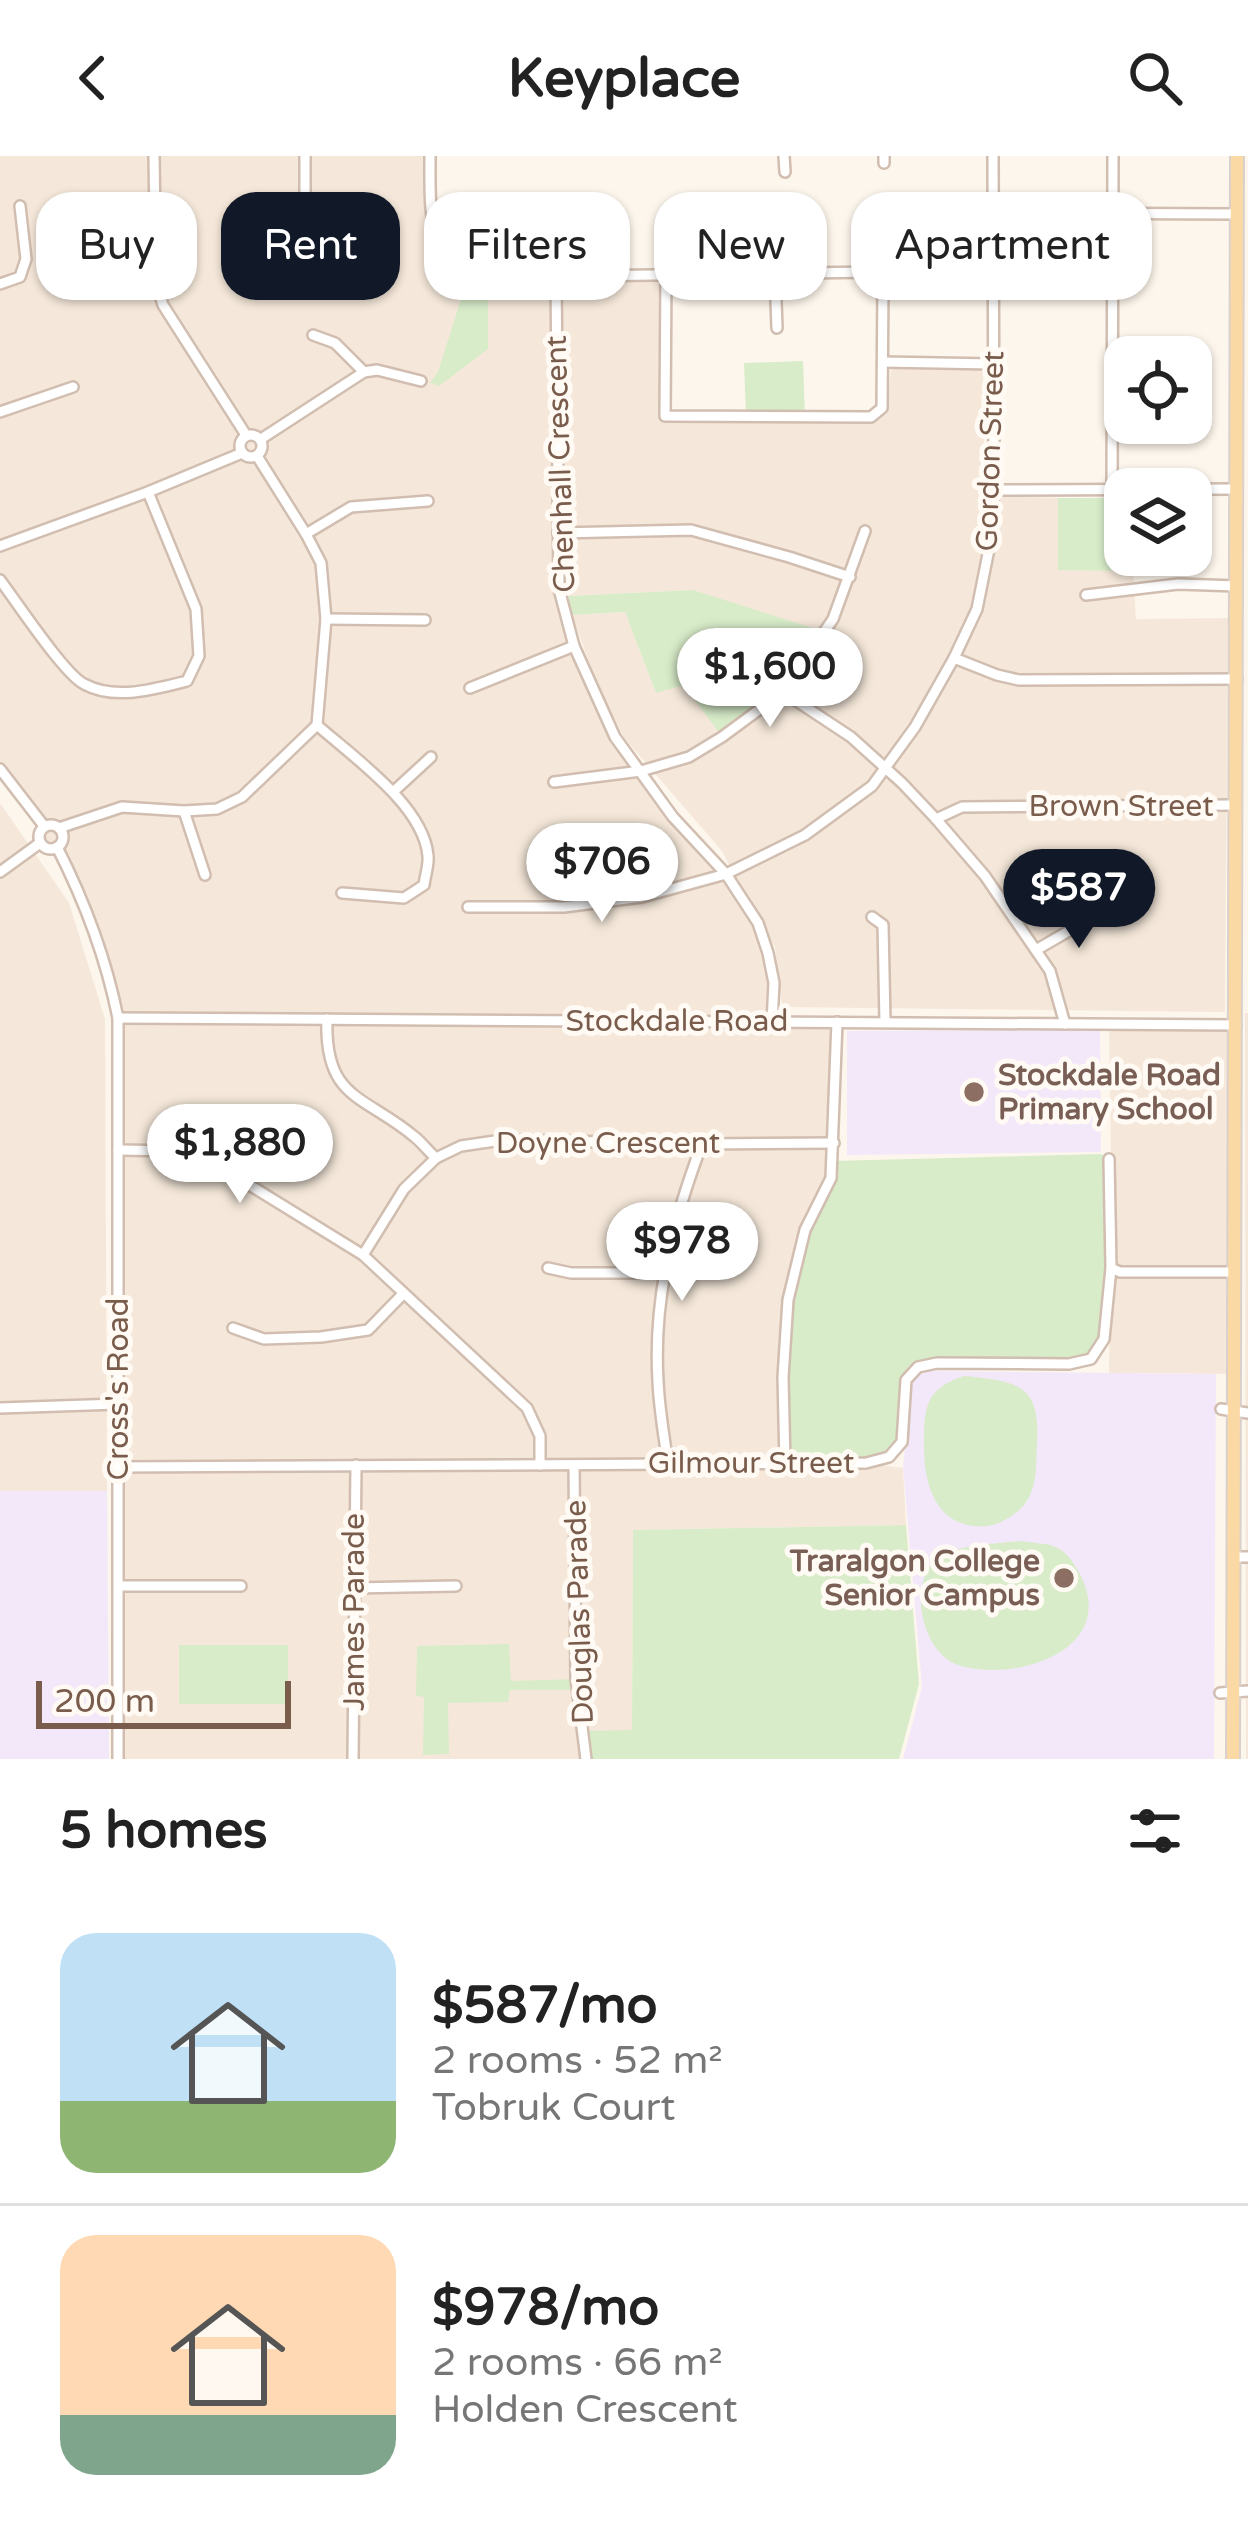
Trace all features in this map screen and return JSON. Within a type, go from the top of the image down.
[{"type":"main road","points":[[1233,1759],[1241,1557],[1227,1540],[1235,1272],[1242,1224],[1236,1024],[1242,830],[1236,805],[1242,707],[1237,680],[1236,490],[1242,395],[1237,156]]},
{"type":"street","points":[[154,156],[156,283],[163,304],[246,435]]},
{"type":"street","points":[[305,156],[305,192]]},
{"type":"street","points":[[430,156],[430,192]]},
{"type":"street","points":[[784,156],[785,172]]},
{"type":"street","name":"Gordon Street","points":[[993,156],[993,192]]},
{"type":"street","points":[[1113,156],[1113,192]]},
{"type":"street","points":[[0,284],[20,277],[26,259],[20,206]]},
{"type":"street","points":[[1152,214],[1237,214]]},
{"type":"street","points":[[666,300],[665,416],[872,417],[883,408],[883,283],[876,272],[827,272]]},
{"type":"street","name":"Chenhall Crescent","points":[[556,300],[559,589],[574,646],[615,737],[673,817],[726,874],[758,923],[774,983],[772,1022]]},
{"type":"street","points":[[776,300],[777,328]]},
{"type":"street","name":"Gordon Street","points":[[468,907],[564,907],[642,897],[726,874],[805,835],[872,786],[915,728],[977,609],[994,490],[994,300]]},
{"type":"street","points":[[1112,468],[1113,300]]},
{"type":"street","points":[[313,335],[335,343],[364,372]]},
{"type":"street","points":[[883,362],[994,364]]},
{"type":"street","points":[[261,440],[364,372],[376,370],[421,381]]},
{"type":"street","points":[[0,412],[73,387]]},
{"type":"street","points":[[246,435],[261,440],[257,456],[242,453],[239,445],[246,435]]},
{"type":"street","points":[[0,546],[242,453]]},
{"type":"street","points":[[59,828],[122,807],[217,809],[242,797],[317,725],[326,619],[321,563],[257,456]]},
{"type":"street","points":[[994,490],[1104,488]]},
{"type":"street","points":[[1212,490],[1236,490]]},
{"type":"street","points":[[0,580],[82,684],[118,693],[187,681],[199,656],[196,609],[148,492]]},
{"type":"street","points":[[306,534],[351,507],[428,501]]},
{"type":"street","points":[[559,532],[691,530],[850,578]]},
{"type":"street","points":[[554,782],[641,771],[689,757],[783,692],[833,619],[865,531]]},
{"type":"street","points":[[1086,595],[1178,584],[1237,586]]},
{"type":"street","points":[[326,619],[425,620]]},
{"type":"street","points":[[470,688],[574,646]]},
{"type":"street","points":[[954,658],[1019,680],[1237,680]]},
{"type":"street","points":[[783,692],[851,737],[936,819],[985,876],[1050,971],[1065,1024]]},
{"type":"street","points":[[317,725],[392,792],[421,830],[428,858],[424,885],[404,898],[342,892]]},
{"type":"street","points":[[392,792],[431,757]]},
{"type":"street","points":[[0,769],[44,826]]},
{"type":"street","name":"Brown Street","points":[[936,819],[962,807],[1236,805]]},
{"type":"street","points":[[184,811],[205,875]]},
{"type":"street","points":[[44,826],[59,828],[63,838],[57,848],[40,843],[38,834],[44,826]]},
{"type":"street","points":[[0,872],[40,843]]},
{"type":"street","name":"Cross's Road","points":[[57,848],[93,928],[118,1018],[118,1759]]},
{"type":"street","points":[[1036,950],[1098,914]]},
{"type":"street","points":[[872,917],[883,925],[885,1022]]},
{"type":"street","name":"Stockdale Road","points":[[118,1018],[1236,1024]]},
{"type":"street","points":[[326,1019],[326,1046],[334,1072],[355,1099],[415,1137],[436,1158],[404,1189],[363,1255]]},
{"type":"street","points":[[785,1463],[782,1378],[788,1300],[805,1230],[831,1178],[837,1022]]},
{"type":"street","name":"Doyne Crescent","points":[[436,1158],[461,1147],[502,1139],[834,1143]]},
{"type":"street","points":[[668,1464],[657,1380],[659,1310],[677,1217],[702,1144]]},
{"type":"street","points":[[118,1150],[177,1151],[214,1163],[363,1255],[527,1408],[539,1436],[541,1465]]},
{"type":"street","points":[[1109,1159],[1111,1268],[1120,1272],[1235,1272]]},
{"type":"street","points":[[548,1268],[571,1273],[664,1273]]},
{"type":"street","name":"Gilmour Street","points":[[118,1467],[866,1463],[889,1457],[902,1442],[906,1380],[918,1367],[937,1363],[1069,1364],[1090,1359],[1104,1339],[1111,1268]]},
{"type":"street","points":[[233,1328],[264,1339],[368,1330],[403,1294]]},
{"type":"street","points":[[0,1408],[118,1404]]},
{"type":"street","name":"Douglas Parade","points":[[574,1465],[576,1679],[586,1759]]},
{"type":"street","name":"James Parade","points":[[353,1759],[356,1466]]},
{"type":"street","points":[[118,1586],[241,1586]]},
{"type":"street","points":[[353,1588],[456,1586]]},
{"type":"shaded area","points":[[0,156],[431,156],[430,192],[424,192],[424,300],[553,300],[559,589],[593,692],[615,737],[673,817],[745,897],[722,851],[625,739],[598,687],[572,615],[625,612],[656,693],[693,590],[568,596],[561,300],[630,300],[630,281],[654,281],[654,300],[661,300],[663,423],[874,423],[887,414],[891,369],[983,369],[985,496],[1058,498],[1058,569],[1133,576],[1136,619],[1228,618],[1225,1012],[782,1007],[775,947],[761,927],[768,953],[772,1022],[837,1022],[833,1155],[866,1463],[903,1468],[906,1525],[633,1530],[632,1731],[586,1759],[118,1759],[118,1018],[74,882],[0,776]]},
{"type":"shaded area","points":[[0,803],[69,903],[105,1019],[107,1491],[0,1491]]},
{"type":"shaded area","points":[[1248,1013],[1248,1759],[1246,1759]]},
{"type":"shaded area","points":[[1109,1024],[1236,1025],[1235,1374],[1109,1373]]},
{"type":"shaded area","name":"Stockdale Road Primary School","points":[[1100,1030],[1101,1152],[847,1155],[847,1031]]},
{"type":"shaded area","name":"Traralgon College Senior Campus","points":[[929,1371],[1216,1374],[1214,1759],[903,1759],[922,1687],[903,1468],[911,1383]]},
{"type":"shaded area","points":[[0,1491],[107,1491],[109,1759],[0,1759]]},
{"type":"green space","points":[[461,300],[488,300],[488,349],[439,386],[430,383],[438,372]]},
{"type":"green space","points":[[803,361],[805,417],[746,416],[744,363]]},
{"type":"green space","points":[[1058,498],[1104,498],[1104,571],[1058,570]]},
{"type":"green space","points":[[693,590],[825,632],[783,692],[722,737],[684,685],[656,693],[625,612],[572,615],[568,596]]},
{"type":"green space","points":[[1101,1154],[1109,1159],[1110,1259],[1104,1339],[1091,1359],[918,1367],[906,1380],[902,1442],[889,1457],[866,1463],[785,1464],[788,1300],[805,1230],[831,1178],[833,1161]]},
{"type":"green space","points":[[964,1376],[1022,1389],[1035,1409],[1036,1474],[1030,1495],[1011,1516],[988,1526],[948,1516],[933,1495],[925,1468],[928,1405],[940,1388]]},
{"type":"green space","points":[[906,1525],[919,1684],[899,1759],[586,1759],[582,1731],[632,1730],[633,1530]]},
{"type":"green space","points":[[1022,1541],[1059,1549],[1077,1569],[1088,1597],[1087,1620],[1076,1639],[1058,1654],[1009,1669],[982,1670],[945,1658],[922,1614],[923,1581],[930,1567],[959,1549]]},
{"type":"green space","points":[[509,1644],[511,1681],[576,1679],[571,1690],[510,1690],[508,1702],[448,1703],[449,1754],[423,1755],[424,1697],[416,1696],[417,1646]]},
{"type":"green space","points":[[179,1645],[288,1645],[288,1704],[179,1704]]},
{"type":"place","name":"Stockdale Road Primary School","points":[[974,1092]]},
{"type":"place","name":"Traralgon College Senior Campus","points":[[1064,1578]]}]
